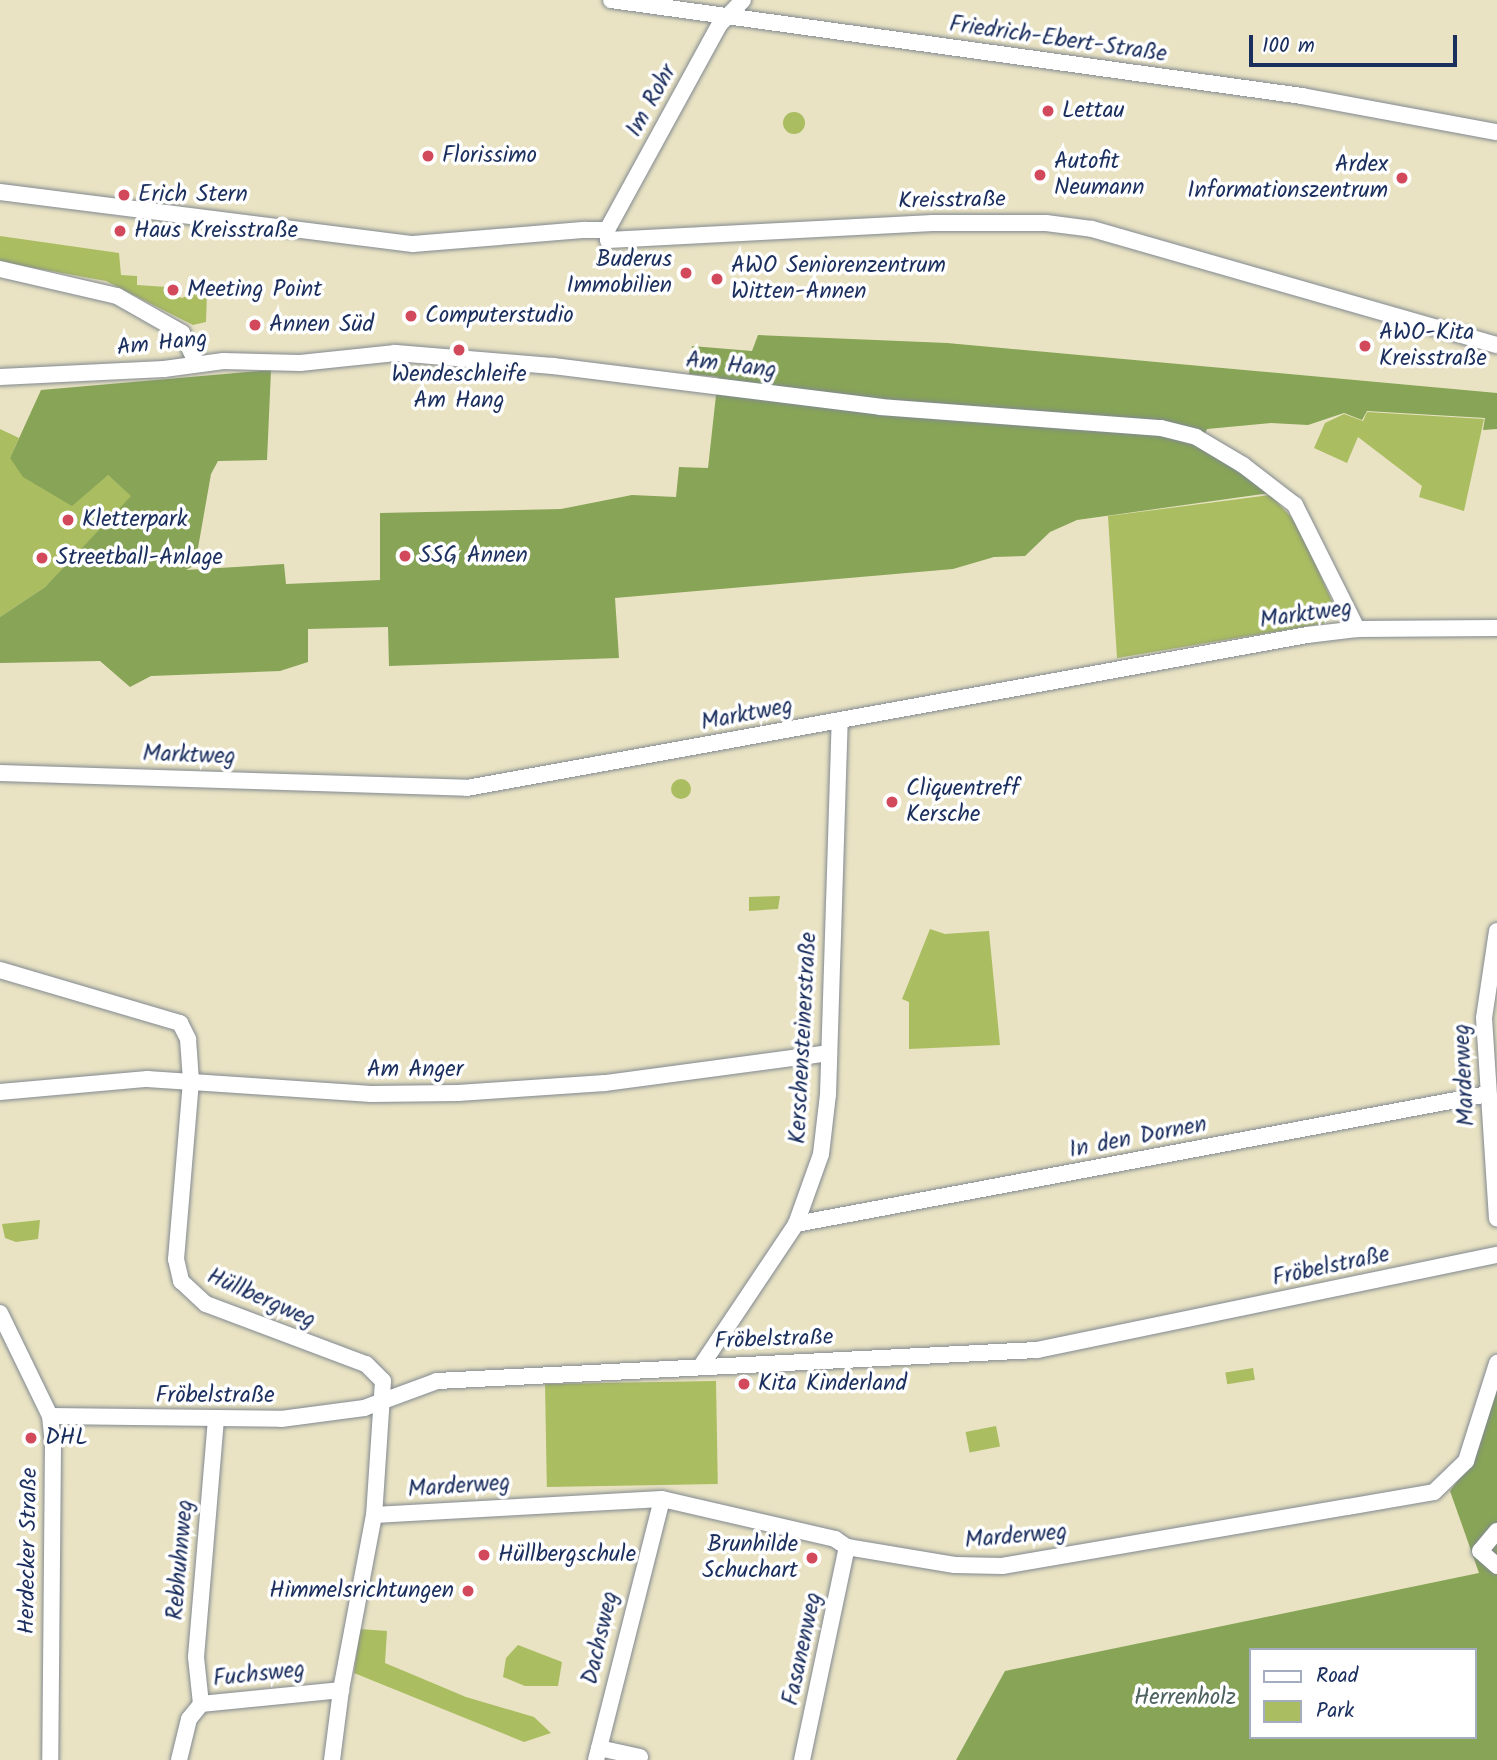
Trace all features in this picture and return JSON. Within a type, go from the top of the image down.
[{"type":"street","name":"Friedrich-Ebert-Straße","points":[[611,0],[1302,96],[1497,132]]},
{"type":"street","name":"Im Rohr","points":[[607,230],[720,24],[729,18],[743,0]]},
{"type":"street","name":"Kreisstraße","points":[[0,192],[402,243],[607,230],[608,240],[933,223],[1046,223],[1092,229],[1497,345]]},
{"type":"street","points":[[0,269],[117,296],[182,333],[197,362]]},
{"type":"street","name":"Am Hang","points":[[0,377],[164,369],[197,362],[300,363],[395,353],[432,354],[880,407],[1161,428],[1196,437],[1290,500],[1306,518],[1357,629]]},
{"type":"street","name":"Marktweg","points":[[0,773],[467,788],[1357,629],[1497,628]]},
{"type":"street","name":"Kerschensteinerstraße","points":[[701,1366],[796,1224],[821,1154],[829,1053],[840,721]]},
{"type":"street","name":"Marderweg","points":[[1497,930],[1484,1018],[1497,1219]]},
{"type":"street","name":"Hüllbergweg","points":[[0,970],[141,1014],[173,1019],[186,1032],[191,1081],[176,1259],[181,1281],[206,1304],[366,1364],[383,1381],[384,1401],[374,1515],[341,1690],[332,1760]]},
{"type":"street","name":"Am Anger","points":[[0,1092],[97,1081],[191,1081],[371,1094],[458,1093],[605,1083],[829,1053]]},
{"type":"street","name":"In den Dornen","points":[[796,1224],[1488,1094]]},
{"type":"street","name":"Fröbelstraße","points":[[50,1416],[216,1419],[330,1416],[384,1401],[437,1381],[1037,1350],[1497,1255]]},
{"type":"street","name":"Herdecker Straße","points":[[0,1313],[50,1416],[50,1760]]},
{"type":"street","name":"Marderweg","points":[[374,1515],[662,1499],[835,1539],[847,1547],[955,1565],[1002,1566],[1434,1492],[1466,1461],[1497,1363]]},
{"type":"street","name":"Rebhuhnweg","points":[[201,1704],[196,1657],[216,1419]]},
{"type":"street","name":"Dachsweg","points":[[640,1757],[598,1754],[662,1499]]},
{"type":"street","points":[[1497,1531],[1480,1551],[1497,1566]]},
{"type":"street","name":"Fasanenweg","points":[[802,1760],[847,1547]]},
{"type":"street","name":"Fuchsweg","points":[[179,1760],[189,1719],[201,1704],[341,1690]]},
{"type":"green space","points":[[794,112],[802,115],[805,123],[802,131],[794,134],[786,131],[783,123],[786,115]]},
{"type":"green space","points":[[0,236],[119,253],[121,275],[137,276],[137,285],[167,287],[167,293],[182,298],[203,289],[207,292],[206,322],[193,325],[106,281],[7,263],[0,277]]},
{"type":"green space","points":[[758,335],[947,343],[1497,393],[1497,429],[1483,430],[1485,418],[1367,411],[1362,420],[1344,413],[1308,425],[1271,423],[1207,429],[1199,446],[1270,493],[1077,520],[1050,532],[1025,556],[994,557],[953,569],[615,598],[619,658],[389,666],[388,627],[308,629],[308,662],[280,671],[151,676],[130,687],[100,661],[0,663],[0,617],[45,587],[131,496],[108,475],[72,506],[23,477],[10,458],[41,390],[271,370],[267,460],[218,461],[211,474],[195,565],[186,570],[284,564],[286,584],[380,580],[380,513],[561,509],[632,495],[676,497],[679,467],[708,468],[718,377],[689,374],[692,346],[752,351]]},
{"type":"green space","points":[[1367,412],[1484,419],[1464,511],[1419,497],[1422,486],[1358,437],[1347,463],[1314,448],[1325,423],[1344,414],[1363,421]]},
{"type":"green space","points":[[0,429],[19,438],[10,458],[108,475],[132,496],[45,587],[0,617]]},
{"type":"green space","points":[[1270,495],[1297,523],[1335,608],[1326,623],[1117,658],[1108,516]]},
{"type":"green space","points":[[677,779],[685,779],[691,789],[685,799],[677,799],[671,793],[671,785]]},
{"type":"green space","points":[[780,896],[778,909],[749,911],[749,897]]},
{"type":"green space","points":[[930,929],[945,934],[989,931],[1000,1045],[909,1049],[909,1002],[902,999]]},
{"type":"green space","points":[[40,1220],[38,1239],[16,1242],[5,1238],[2,1224]]},
{"type":"green space","points":[[1253,1368],[1255,1380],[1227,1384],[1225,1372]]},
{"type":"green space","name":"Herrenholz","points":[[1497,1375],[1497,1760],[956,1760],[1005,1671],[1479,1573],[1450,1491],[1468,1467]]},
{"type":"green space","points":[[716,1381],[718,1484],[547,1487],[545,1384]]},
{"type":"green space","points":[[996,1426],[1000,1447],[970,1453],[966,1432]]},
{"type":"green space","points":[[360,1629],[387,1631],[385,1663],[466,1697],[534,1717],[551,1733],[524,1742],[354,1673]]},
{"type":"green space","points":[[518,1645],[562,1662],[558,1686],[525,1686],[503,1677],[506,1658]]},
{"type":"place","name":"Lettau","points":[[1048,111]]},
{"type":"place","name":"Florissimo","points":[[428,156]]},
{"type":"place","name":"Autofit Neumann","points":[[1040,175]]},
{"type":"place","name":"Ardex Informationszentrum","points":[[1402,178]]},
{"type":"place","name":"Erich Stern","points":[[124,195]]},
{"type":"place","name":"Haus Kreisstraße","points":[[120,231]]},
{"type":"place","name":"Buderus Immobilien","points":[[686,273]]},
{"type":"place","name":"AWO Seniorenzentrum Witten-Annen","points":[[717,279]]},
{"type":"place","name":"Meeting Point","points":[[173,290]]},
{"type":"place","name":"Computerstudio","points":[[411,316]]},
{"type":"place","name":"Annen Süd","points":[[255,325]]},
{"type":"place","name":"AWO-Kita Kreisstraße","points":[[1365,346]]},
{"type":"place","name":"Wendeschleife Am Hang","points":[[459,350]]},
{"type":"place","name":"Kletterpark","points":[[68,520]]},
{"type":"place","name":"SSG Annen","points":[[405,556]]},
{"type":"place","name":"Streetball-Anlage","points":[[42,558]]},
{"type":"place","name":"Cliquentreff Kersche","points":[[892,802]]},
{"type":"place","name":"Kita Kinderland","points":[[744,1384]]},
{"type":"place","name":"DHL","points":[[31,1438]]},
{"type":"place","name":"Hüllbergschule","points":[[484,1555]]},
{"type":"place","name":"Brunhilde Schuchart","points":[[812,1558]]},
{"type":"place","name":"Himmelsrichtungen","points":[[468,1591]]}]
